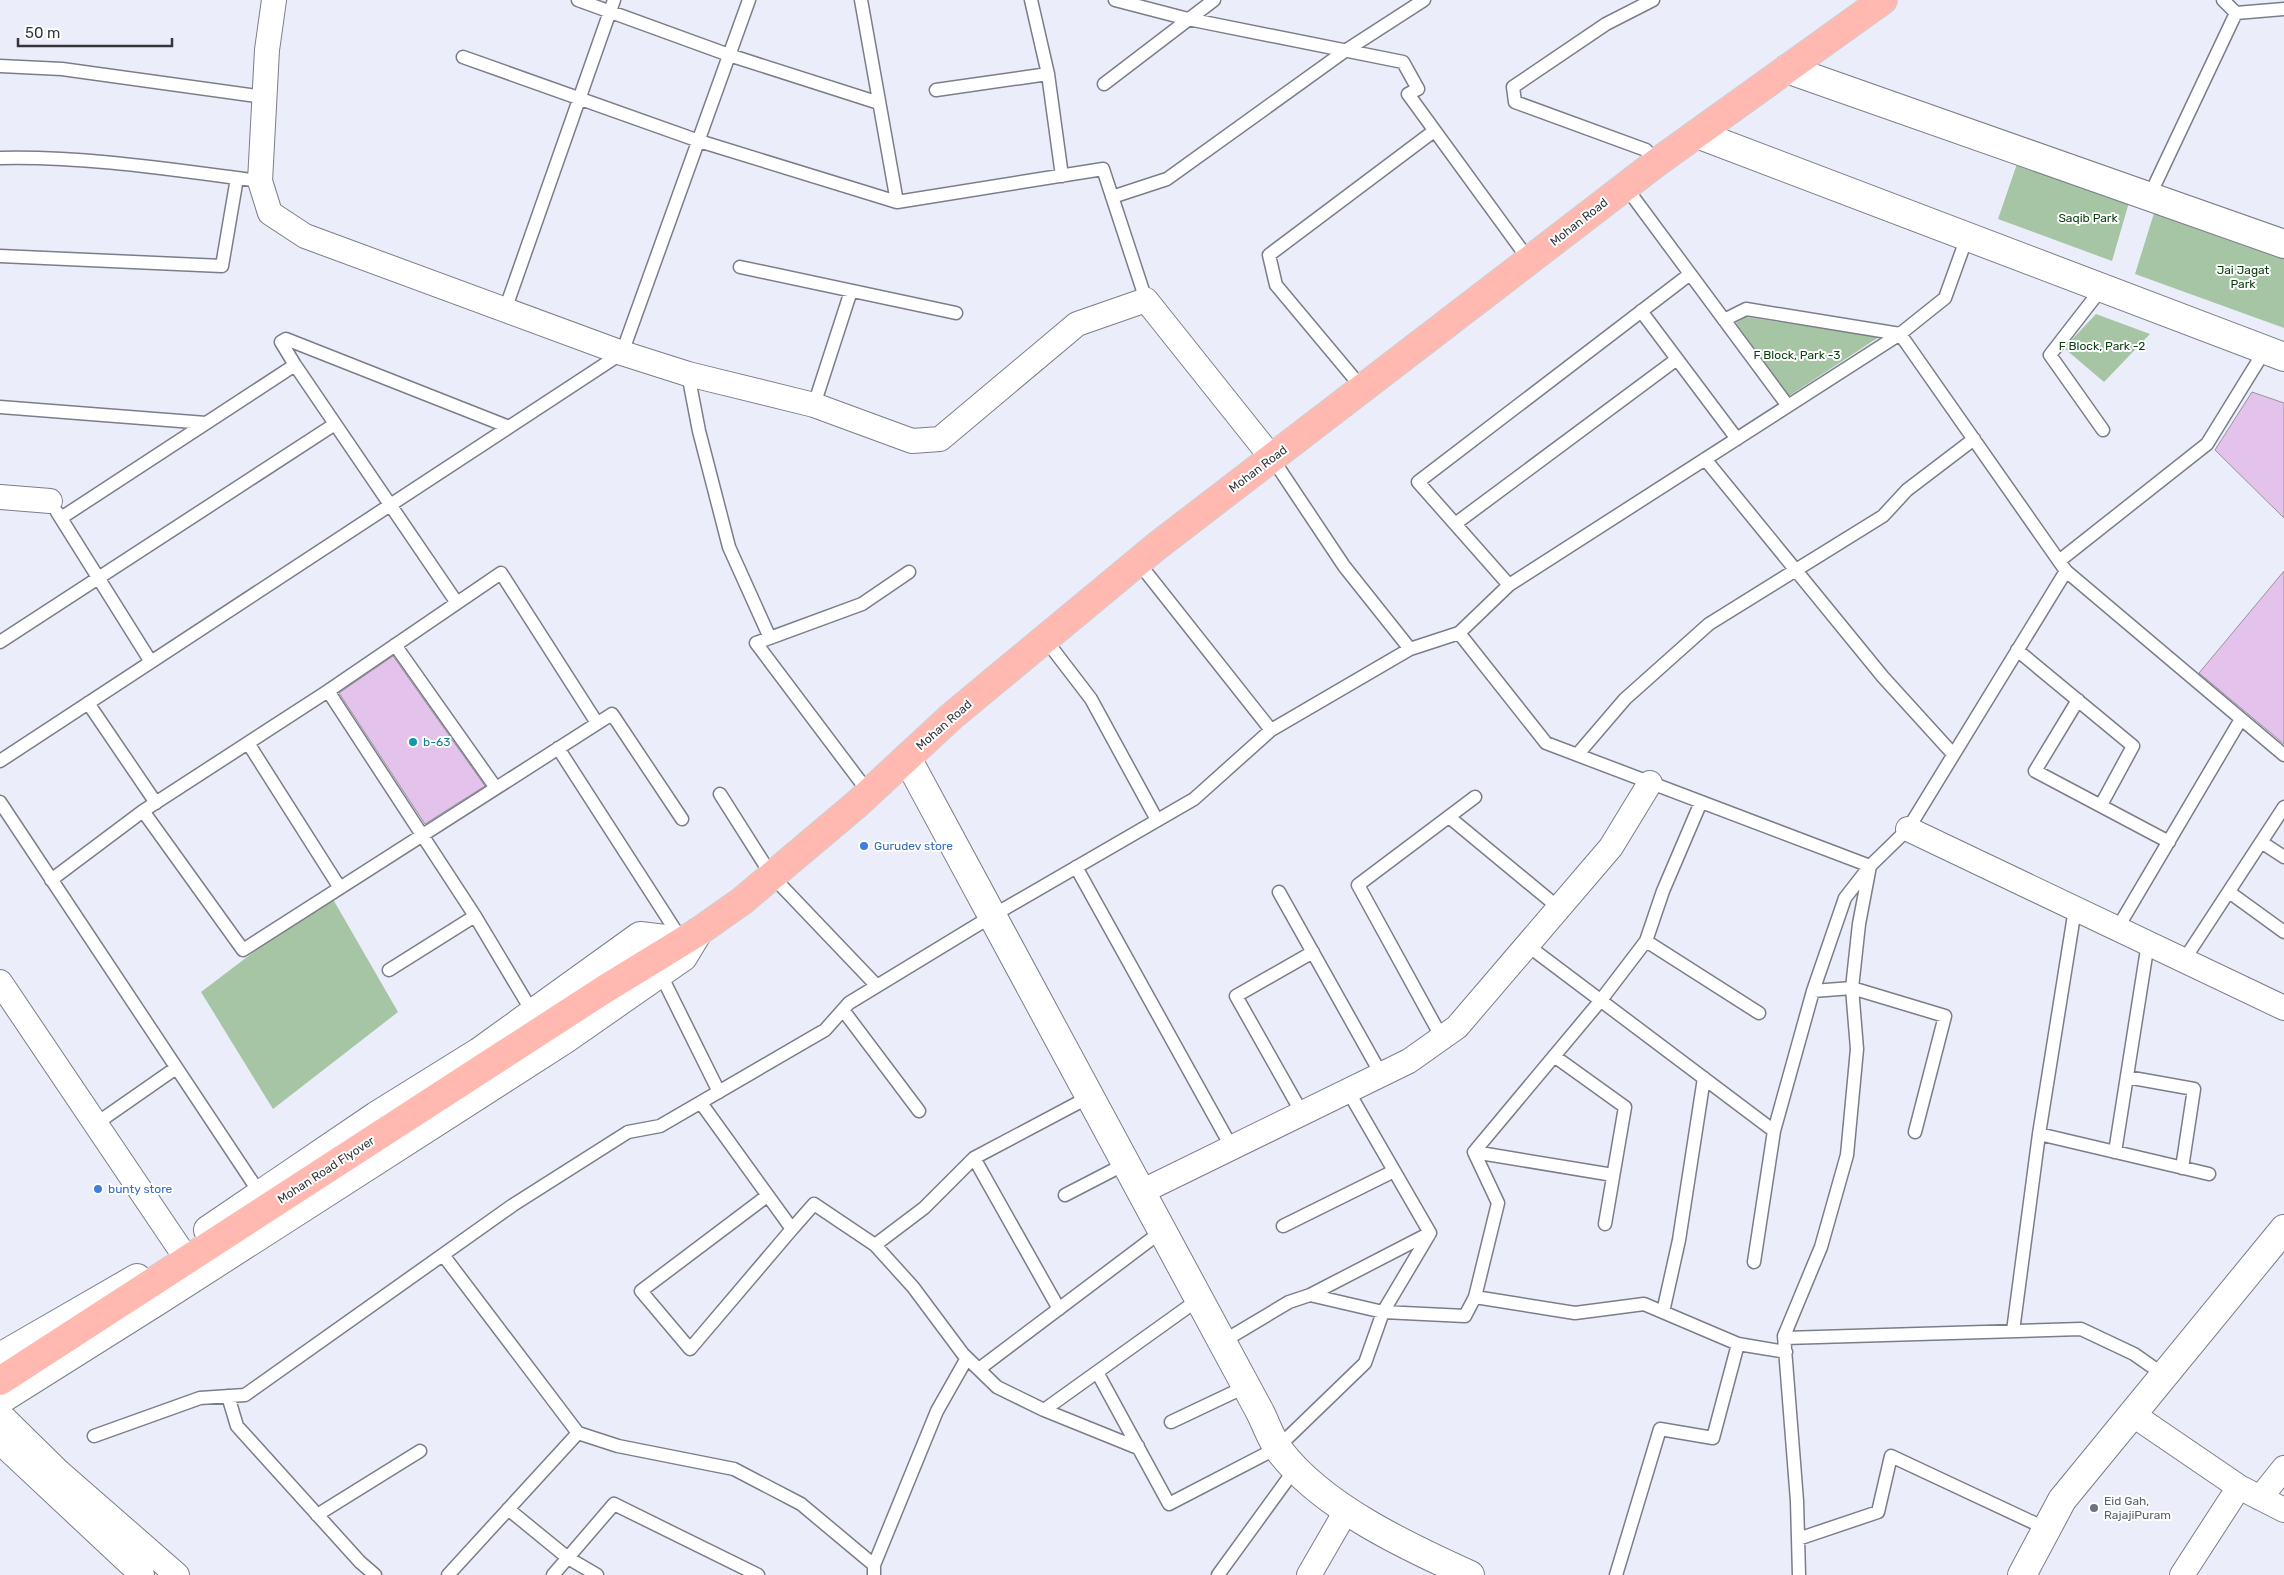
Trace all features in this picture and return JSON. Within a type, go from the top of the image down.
[{"type":"main road","name":"Mohan Road","points":[[656,966],[690,937],[742,901],[772,876],[869,793],[952,716],[1138,562],[1625,186],[1883,0]]},
{"type":"main road","name":"Mohan Road Flyover","points":[[0,1380],[605,989],[656,966]]},
{"type":"street","points":[[274,0],[267,50],[260,181],[270,213],[305,236],[622,353],[688,374],[814,405],[912,441],[940,439],[1076,324],[1146,300],[1272,458]]},
{"type":"street","points":[[1787,69],[2284,244]]},
{"type":"street","points":[[1697,134],[2274,353]]},
{"type":"street","points":[[0,497],[55,510]]},
{"type":"street","points":[[906,758],[1246,1386],[1277,1448],[1294,1469],[1346,1511],[1423,1554],[1470,1575]]},
{"type":"street","points":[[1141,1192],[1409,1061],[1458,1027],[1611,847],[1650,782]]},
{"type":"street","points":[[1908,829],[2284,1008]]},
{"type":"street","points":[[0,1357],[161,1264],[180,1249],[376,1116],[480,1052],[640,936],[690,937]]},
{"type":"street","points":[[0,1400],[167,1295],[555,1045],[656,966]]},
{"type":"street","points":[[0,982],[97,1123],[180,1249]]},
{"type":"street","points":[[2022,1575],[2062,1500],[2284,1229]]},
{"type":"street","points":[[0,1414],[58,1471],[177,1575]]},
{"type":"street","points":[[2132,1414],[2239,1487],[2284,1510]]},
{"type":"street","points":[[0,1442],[142,1575]]},
{"type":"street","points":[[2260,1498],[2284,1468]]},
{"type":"street","points":[[2182,1575],[2239,1487]]},
{"type":"street","points":[[1309,1575],[1346,1511]]},
{"type":"lane","points":[[578,0],[611,6],[729,55],[879,103]]},
{"type":"lane","points":[[0,761],[622,353],[749,0]]},
{"type":"lane","points":[[861,0],[897,202]]},
{"type":"lane","points":[[1031,0],[1048,74],[1062,176]]},
{"type":"lane","points":[[1114,0],[1188,19],[1403,62],[1418,89],[1408,94],[1529,260]]},
{"type":"lane","points":[[1104,84],[1214,0]]},
{"type":"lane","points":[[1112,197],[1167,179],[1345,51],[1424,0]]},
{"type":"lane","points":[[1653,0],[1606,24],[1513,87],[1515,102],[1646,150],[1656,163]]},
{"type":"lane","points":[[2223,0],[2236,13],[2284,9]]},
{"type":"lane","points":[[504,310],[611,6]]},
{"type":"lane","points":[[2149,197],[2236,13]]},
{"type":"lane","points":[[463,57],[699,141],[897,202],[1103,169],[1146,300]]},
{"type":"lane","points":[[0,66],[62,69],[264,97]]},
{"type":"lane","points":[[936,90],[1048,74]]},
{"type":"lane","points":[[1363,388],[1276,285],[1269,255],[1434,130]]},
{"type":"lane","points":[[0,158],[33,157],[158,168],[260,181]]},
{"type":"lane","points":[[0,256],[222,266],[237,178]]},
{"type":"lane","points":[[1625,186],[1788,406]]},
{"type":"lane","points":[[94,1436],[200,1398],[245,1395],[513,1205],[628,1132],[660,1126],[825,1030],[849,1003],[992,916],[1194,799],[1271,730],[1410,649],[1459,633],[1509,585],[1900,334],[1945,298],[1967,236]]},
{"type":"lane","points":[[740,267],[956,313]]},
{"type":"lane","points":[[1509,585],[1418,482],[1690,274]]},
{"type":"lane","points":[[2102,288],[2050,356],[2104,430]]},
{"type":"lane","points":[[814,405],[851,291]]},
{"type":"lane","points":[[1724,320],[1746,310],[1900,334],[2062,566],[2284,755]]},
{"type":"lane","points":[[1641,311],[1737,439]]},
{"type":"lane","points":[[457,603],[281,342],[286,339],[509,427]]},
{"type":"lane","points":[[1754,1262],[1774,1130],[1813,991],[1845,898],[1870,866],[1908,829],[2017,650],[2062,566],[2207,444],[2274,353]]},
{"type":"lane","points":[[1455,524],[1677,359]]},
{"type":"lane","points":[[151,662],[55,510],[206,423],[295,365]]},
{"type":"lane","points":[[688,374],[699,432],[729,547],[770,638]]},
{"type":"lane","points":[[0,407],[206,423]]},
{"type":"lane","points":[[0,642],[335,424]]},
{"type":"lane","points":[[1577,755],[1625,699],[1709,624],[1883,516],[1907,490],[1974,439]]},
{"type":"lane","points":[[1272,458],[1344,566],[1410,649]]},
{"type":"lane","points":[[1705,459],[1883,677],[1953,754]]},
{"type":"lane","points":[[1138,562],[1271,730]]},
{"type":"lane","points":[[869,793],[756,643],[862,604],[909,572]]},
{"type":"lane","points":[[52,880],[144,811],[328,691],[500,573],[597,723]]},
{"type":"lane","points":[[1459,633],[1546,743],[1870,866]]},
{"type":"lane","points":[[1045,639],[1091,699],[1157,820]]},
{"type":"lane","points":[[395,645],[496,788]]},
{"type":"lane","points":[[2017,650],[2133,746],[2101,805]]},
{"type":"lane","points":[[328,691],[475,916],[533,1013]]},
{"type":"lane","points":[[2078,700],[2035,771],[2169,842]]},
{"type":"lane","points":[[88,703],[156,803]]},
{"type":"lane","points":[[144,811],[243,950],[612,714],[682,819]]},
{"type":"lane","points":[[2117,929],[2241,719]]},
{"type":"lane","points":[[248,743],[340,888]]},
{"type":"lane","points":[[558,748],[690,937]]},
{"type":"lane","points":[[720,794],[772,876],[877,986]]},
{"type":"lane","points":[[1442,1038],[1358,885],[1475,796]]},
{"type":"lane","points":[[0,802],[260,1195]]},
{"type":"lane","points":[[1474,1152],[1600,1000],[1646,941],[1663,891],[1700,802]]},
{"type":"lane","points":[[2184,960],[2284,807]]},
{"type":"lane","points":[[1449,817],[1559,908]]},
{"type":"lane","points":[[2261,842],[2284,857]]},
{"type":"lane","points":[[1799,1575],[1798,1501],[1785,1338],[1821,1247],[1847,1155],[1857,1049],[1852,988],[1859,924],[1870,866]]},
{"type":"lane","points":[[1076,867],[1232,1148]]},
{"type":"lane","points":[[1279,892],[1381,1074]]},
{"type":"lane","points":[[2228,892],[2284,932]]},
{"type":"lane","points":[[2013,1331],[2039,1134],[2075,909]]},
{"type":"lane","points":[[389,970],[475,916]]},
{"type":"lane","points":[[1646,941],[1759,1013]]},
{"type":"lane","points":[[2115,1152],[2148,943]]},
{"type":"lane","points":[[1527,946],[1774,1130]]},
{"type":"lane","points":[[1302,1113],[1236,996],[1313,952]]},
{"type":"lane","points":[[656,966],[720,1092]]},
{"type":"lane","points":[[1813,991],[1852,988],[1945,1016],[1916,1132]]},
{"type":"lane","points":[[843,1010],[919,1111]]},
{"type":"lane","points":[[1554,1056],[1625,1107],[1605,1224]]},
{"type":"lane","points":[[97,1123],[176,1068]]},
{"type":"lane","points":[[2127,1077],[2194,1089],[2182,1168]]},
{"type":"lane","points":[[1663,1312],[1679,1240],[1704,1078]]},
{"type":"lane","points":[[1348,1091],[1430,1233]]},
{"type":"lane","points":[[875,1245],[924,1208],[974,1158],[1089,1097]]},
{"type":"lane","points":[[701,1103],[792,1229]]},
{"type":"lane","points":[[2039,1134],[2209,1174]]},
{"type":"lane","points":[[1474,1152],[1613,1175]]},
{"type":"lane","points":[[1310,1296],[1383,1312],[1464,1316],[1475,1296],[1498,1203],[1474,1152]]},
{"type":"lane","points":[[974,1158],[1059,1309]]},
{"type":"lane","points":[[1065,1195],[1126,1164]]},
{"type":"lane","points":[[1283,1226],[1394,1171]]},
{"type":"lane","points":[[768,1196],[641,1291],[690,1349],[814,1204],[875,1245],[913,1287],[967,1358],[997,1387],[1044,1410],[1138,1448],[1138,1446]]},
{"type":"lane","points":[[979,1370],[1162,1231]]},
{"type":"lane","points":[[1222,1342],[1289,1302],[1310,1296],[1430,1233]]},
{"type":"lane","points":[[1097,1372],[1170,1504],[1277,1448],[1366,1363],[1383,1312],[1430,1233]]},
{"type":"lane","points":[[443,1255],[578,1433],[618,1446],[734,1469],[801,1504],[874,1570],[936,1411],[967,1358]]},
{"type":"lane","points":[[1475,1296],[1575,1312],[1644,1304],[1738,1344],[1786,1352]]},
{"type":"lane","points":[[1044,1410],[1199,1299]]},
{"type":"lane","points":[[1785,1338],[2082,1329],[2134,1354],[2164,1375]]},
{"type":"lane","points":[[1616,1575],[1660,1429],[1713,1438],[1738,1344]]},
{"type":"lane","points":[[1171,1422],[1246,1386]]},
{"type":"lane","points":[[228,1396],[237,1426],[360,1562],[375,1575]]},
{"type":"lane","points":[[448,1575],[578,1433]]},
{"type":"lane","points":[[317,1515],[420,1451]]},
{"type":"lane","points":[[1798,1539],[1878,1512],[1891,1456],[2047,1529]]},
{"type":"lane","points":[[1218,1575],[1294,1469]]},
{"type":"lane","points":[[553,1575],[614,1504],[758,1575]]},
{"type":"lane","points":[[508,1508],[568,1558],[597,1575]]},
{"type":"green space","name":"Saqib Park","points":[[2018,161],[2130,199],[2112,261],[1998,219]]},
{"type":"green space","name":"Jai Jagat Park","points":[[2155,210],[2284,255],[2284,328],[2135,274]]},
{"type":"green space","name":"F Block, Park -2","points":[[2096,314],[2150,334],[2104,382],[2064,348]]},
{"type":"green space","name":"F Block, Park -3","points":[[1746,317],[1879,337],[1789,396],[1736,323]]},
{"type":"green space","points":[[330,894],[398,1012],[273,1109],[201,992]]},
{"type":"building","points":[[2252,392],[2284,403],[2284,518],[2215,450]]},
{"type":"building","points":[[2284,571],[2284,744],[2199,673]]},
{"type":"building","name":"b-63","points":[[393,656],[485,786],[425,824],[339,693]]},
{"type":"place","name":"b-63","points":[[413,742]]},
{"type":"place","name":"Gurudev store","points":[[864,846]]},
{"type":"place","name":"bunty store","points":[[98,1189]]},
{"type":"place","name":"Eid Gah, RajajiPuram","points":[[2094,1508]]}]
